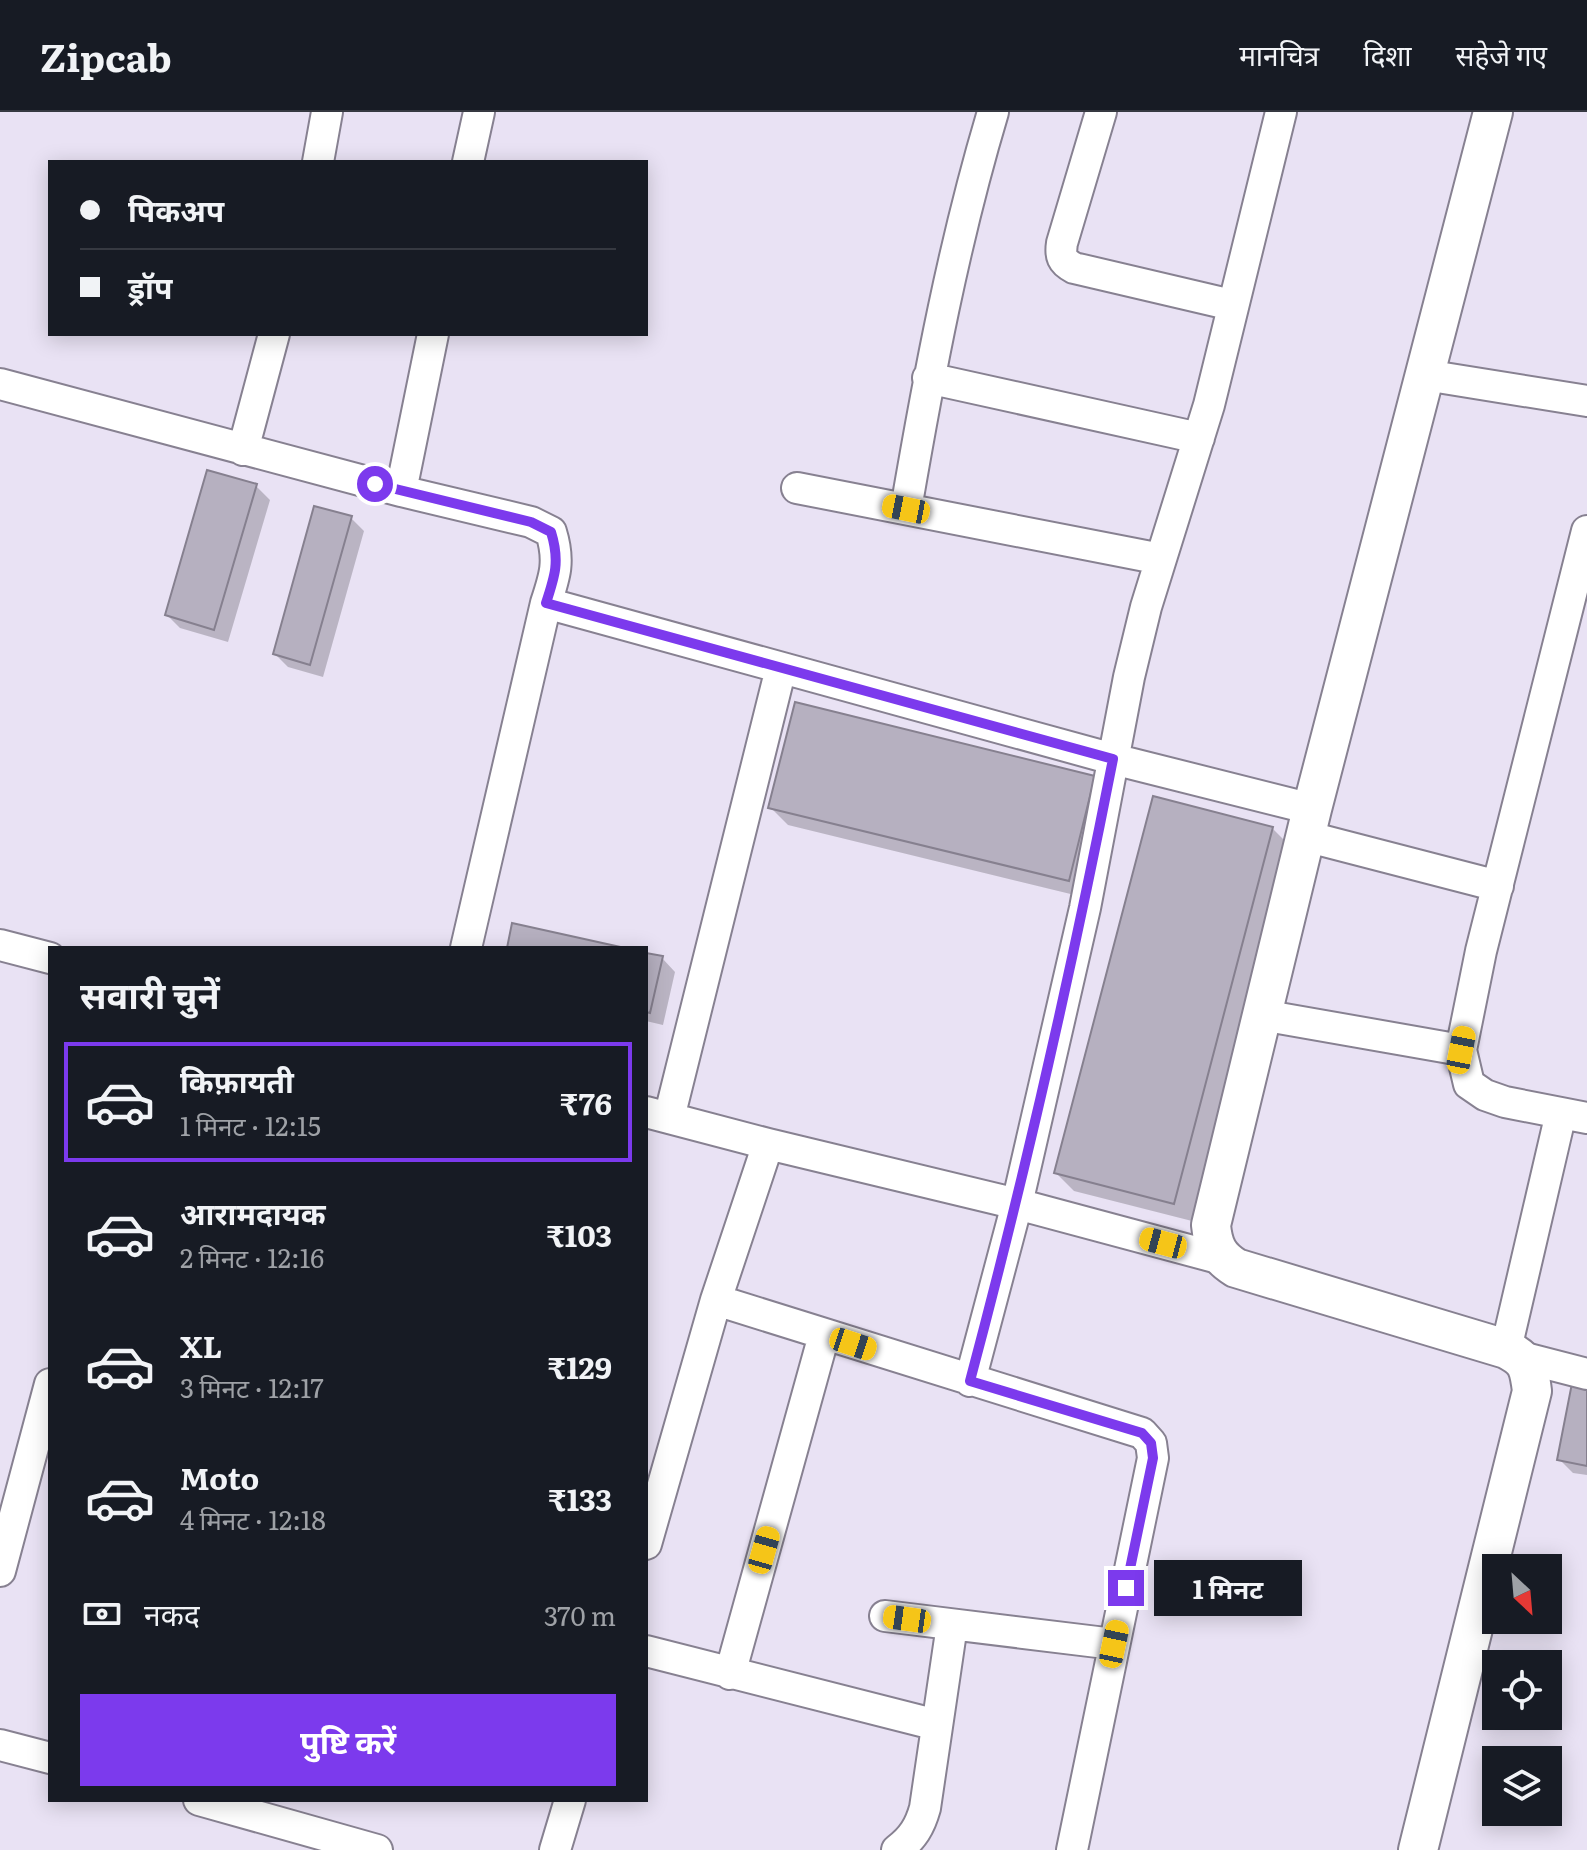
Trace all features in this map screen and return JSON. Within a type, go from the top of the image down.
[{"type":"street","points":[[318,160],[327,112]]},
{"type":"street","points":[[468,160],[479,112]]},
{"type":"street","points":[[906,509],[928,378],[970,191],[993,112]]},
{"type":"street","points":[[1101,112],[1062,243],[1060,255],[1065,264],[1232,305]]},
{"type":"street","points":[[970,1381],[1017,1204],[1085,908],[1139,635],[1199,438],[1281,112]]},
{"type":"street","points":[[1222,1259],[1212,1244],[1211,1225],[1308,822],[1493,112]]},
{"type":"street","points":[[243,450],[273,336]]},
{"type":"street","points":[[401,491],[433,336]]},
{"type":"street","points":[[1425,375],[1587,401]]},
{"type":"street","points":[[928,378],[1199,438]]},
{"type":"street","points":[[0,384],[243,450],[531,522],[551,532],[558,553],[555,576],[546,603],[466,946]]},
{"type":"street","points":[[797,488],[1161,559]]},
{"type":"street","points":[[1514,1353],[1574,1116],[1485,1095],[1469,1084],[1461,1050],[1481,951],[1587,531]]},
{"type":"street","points":[[546,603],[1113,759],[1498,886]]},
{"type":"street","points":[[781,668],[658,1115],[1017,1204],[1222,1259],[1236,1268],[1587,1374]]},
{"type":"street","points":[[0,945],[48,957]]},
{"type":"street","points":[[1262,1015],[1461,1050]]},
{"type":"street","points":[[648,1530],[653,1494],[768,1144]]},
{"type":"street","points":[[716,1300],[1142,1433],[1151,1443],[1153,1458],[1072,1850]]},
{"type":"street","points":[[730,1674],[824,1335]]},
{"type":"street","points":[[1418,1850],[1532,1391],[1529,1371],[1514,1353]]},
{"type":"street","points":[[0,1571],[48,1391]]},
{"type":"street","points":[[885,1616],[1114,1644]]},
{"type":"street","points":[[897,1850],[913,1837],[921,1822],[952,1625]]},
{"type":"street","points":[[648,1652],[937,1725]]},
{"type":"street","points":[[0,1745],[48,1757]]},
{"type":"street","points":[[213,1802],[270,1810],[326,1843],[377,1850]]},
{"type":"street","points":[[555,1850],[569,1802]]},
{"type":"building","points":[[207,470],[257,484],[214,630],[165,615]]},
{"type":"building","points":[[314,506],[352,516],[310,665],[273,654]]},
{"type":"building","points":[[795,702],[1095,776],[1069,881],[768,808]]},
{"type":"building","points":[[1153,796],[1273,827],[1174,1204],[1054,1173]]},
{"type":"building","points":[[512,923],[616,946],[507,946]]},
{"type":"building","points":[[648,953],[663,956],[648,1012]]},
{"type":"building","points":[[1573,1378],[1587,1380],[1587,1466],[1557,1460]]},
{"type":"route","points":[[375,484],[531,522],[551,532],[558,553],[555,576],[546,603],[1113,759],[1085,908],[1017,1204],[970,1381],[1142,1433],[1151,1443],[1153,1458],[1126,1588]]}]
